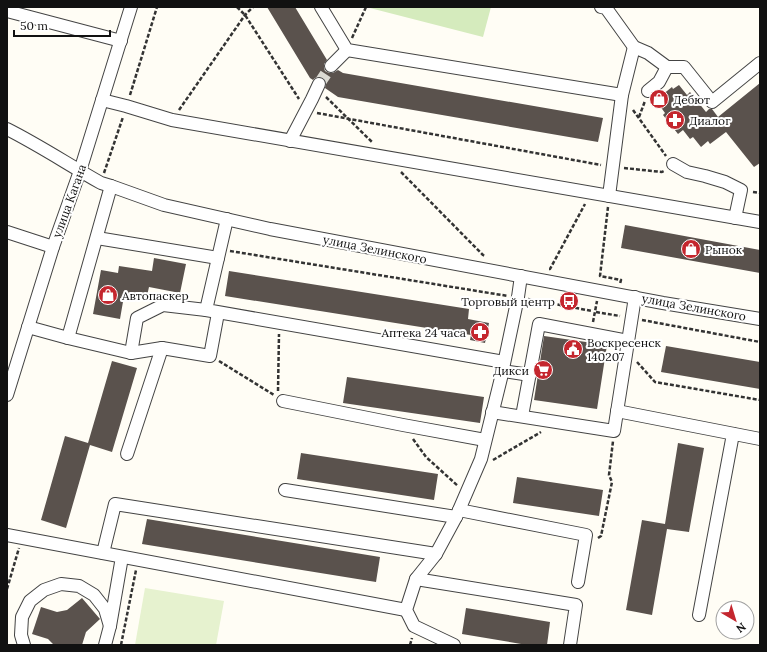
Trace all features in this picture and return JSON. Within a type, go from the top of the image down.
[{"type":"street","name":"улица Кагана","points":[[7,395],[53,247],[80,171],[132,7]]},
{"type":"street","points":[[321,7],[347,50],[622,95]]},
{"type":"street","points":[[601,7],[606,8],[634,47],[648,53],[667,67],[684,67],[712,102],[760,63]]},
{"type":"street","points":[[7,11],[121,41]]},
{"type":"street","points":[[609,196],[622,95],[634,47]]},
{"type":"street","points":[[331,66],[347,50]]},
{"type":"street","points":[[648,91],[659,82],[667,67]]},
{"type":"street","points":[[290,141],[318,86]]},
{"type":"street","points":[[102,100],[172,120],[760,222]]},
{"type":"street","name":"улица Зелинского","points":[[7,129],[101,183],[164,205],[270,229],[635,298],[760,319]]},
{"type":"street","points":[[673,164],[687,172],[725,182],[740,190],[735,218]]},
{"type":"street","points":[[68,338],[111,186]]},
{"type":"street","points":[[206,310],[227,220]]},
{"type":"street","points":[[7,232],[53,247]]},
{"type":"street","points":[[97,238],[219,254]]},
{"type":"street","points":[[454,645],[414,626],[406,610],[416,579],[436,554],[457,514],[480,459],[503,366],[521,276]]},
{"type":"street","points":[[492,412],[614,431],[635,298]]},
{"type":"street","points":[[131,353],[137,318],[163,305],[206,310],[279,323],[503,366],[530,375]]},
{"type":"street","points":[[28,327],[131,353],[162,348],[210,356],[218,313]]},
{"type":"street","points":[[522,416],[539,324],[627,346]]},
{"type":"street","points":[[127,454],[162,348]]},
{"type":"street","points":[[283,401],[403,426],[485,440]]},
{"type":"street","points":[[617,411],[760,439]]},
{"type":"street","points":[[699,615],[733,434]]},
{"type":"street","points":[[285,490],[457,514],[586,535],[578,582]]},
{"type":"street","points":[[103,554],[115,504],[436,554]]},
{"type":"street","points":[[7,535],[406,610]]},
{"type":"street","points":[[105,645],[110,626],[122,557]]},
{"type":"street","points":[[416,579],[576,605],[570,645]]},
{"type":"street","points":[[24,645],[21,635],[22,617],[30,601],[44,590],[61,584],[79,586],[94,595],[105,609],[110,626]]},
{"type":"path","points":[[237,7],[245,15],[306,111],[612,167]]},
{"type":"path","points":[[172,120],[245,15],[253,7]]},
{"type":"path","points":[[347,50],[366,7]]},
{"type":"path","points":[[318,86],[483,256]]},
{"type":"path","points":[[632,169],[662,172],[673,164],[639,118],[648,91]]},
{"type":"path","points":[[550,269],[591,193]]},
{"type":"path","points":[[609,196],[600,276],[621,280],[619,288]]},
{"type":"path","points":[[219,254],[518,297],[594,313],[632,318],[760,342]]},
{"type":"path","points":[[594,313],[596,306]]},
{"type":"path","points":[[210,356],[278,397],[279,323]]},
{"type":"path","points":[[627,346],[655,382],[760,400]]},
{"type":"path","points":[[476,470],[559,422]]},
{"type":"path","points":[[403,426],[426,457],[466,493]]},
{"type":"path","points":[[584,545],[601,536],[612,482],[609,475],[614,431]]},
{"type":"path","points":[[7,589],[23,538]]},
{"type":"path","points":[[121,645],[139,560]]},
{"type":"green space","points":[[366,7],[491,7],[483,37]]},
{"type":"green space","points":[[145,588],[224,601],[216,645],[135,645]]},
{"type":"building","points":[[267,7],[295,7],[327,60],[324,64],[324,68],[325,71],[329,73],[333,73],[338,70],[343,73],[603,118],[598,142],[338,97],[325,88],[326,83],[322,77],[315,78],[313,80],[310,78]]},
{"type":"building","points":[[760,83],[760,163],[754,167],[726,132],[710,144],[708,141],[701,147],[693,137],[690,139],[683,130],[678,134],[663,115],[665,113],[657,102],[664,97],[662,95],[672,87],[673,89],[679,85],[687,95],[690,92],[706,112],[709,109],[712,109],[718,117]]},
{"type":"building","name":"Рынок","points":[[625,225],[760,250],[760,273],[621,248]]},
{"type":"building","points":[[154,258],[186,264],[180,293],[149,287],[146,300],[124,296],[120,319],[93,314],[101,270],[118,273],[119,266],[152,271]]},
{"type":"building","points":[[229,271],[469,309],[468,319],[489,323],[485,343],[470,340],[471,335],[225,296]]},
{"type":"building","points":[[544,336],[607,345],[597,409],[534,400]]},
{"type":"building","points":[[666,346],[760,362],[760,389],[661,372]]},
{"type":"building","points":[[112,361],[137,368],[112,452],[90,445],[66,528],[41,520],[65,436],[88,443]]},
{"type":"building","points":[[347,377],[484,397],[480,423],[343,403]]},
{"type":"building","points":[[678,443],[704,448],[689,532],[667,529],[652,615],[626,610],[642,520],[665,524]]},
{"type":"building","points":[[301,453],[438,474],[434,500],[297,479]]},
{"type":"building","points":[[517,477],[603,490],[599,516],[513,503]]},
{"type":"building","points":[[147,519],[380,557],[376,582],[142,544]]},
{"type":"building","points":[[82,598],[100,619],[86,632],[82,645],[54,645],[48,639],[32,634],[41,607],[57,612],[67,610]]},
{"type":"building","points":[[466,608],[550,622],[547,645],[527,645],[462,634]]},
{"type":"tunnel","points":[[319,84],[331,66]]},
{"type":"place","name":"Дебют","points":[[659,99]]},
{"type":"place","name":"Диалог","points":[[675,120]]},
{"type":"place","name":"Рынок","points":[[691,249]]},
{"type":"place","name":"Автопаскер","points":[[108,295]]},
{"type":"place","name":"Торговый центр","points":[[569,301]]},
{"type":"place","name":"Аптека 24 часа","points":[[480,332]]},
{"type":"place","name":"Воскресенск 140207","points":[[573,349]]},
{"type":"place","name":"Дикси","points":[[543,370]]}]
